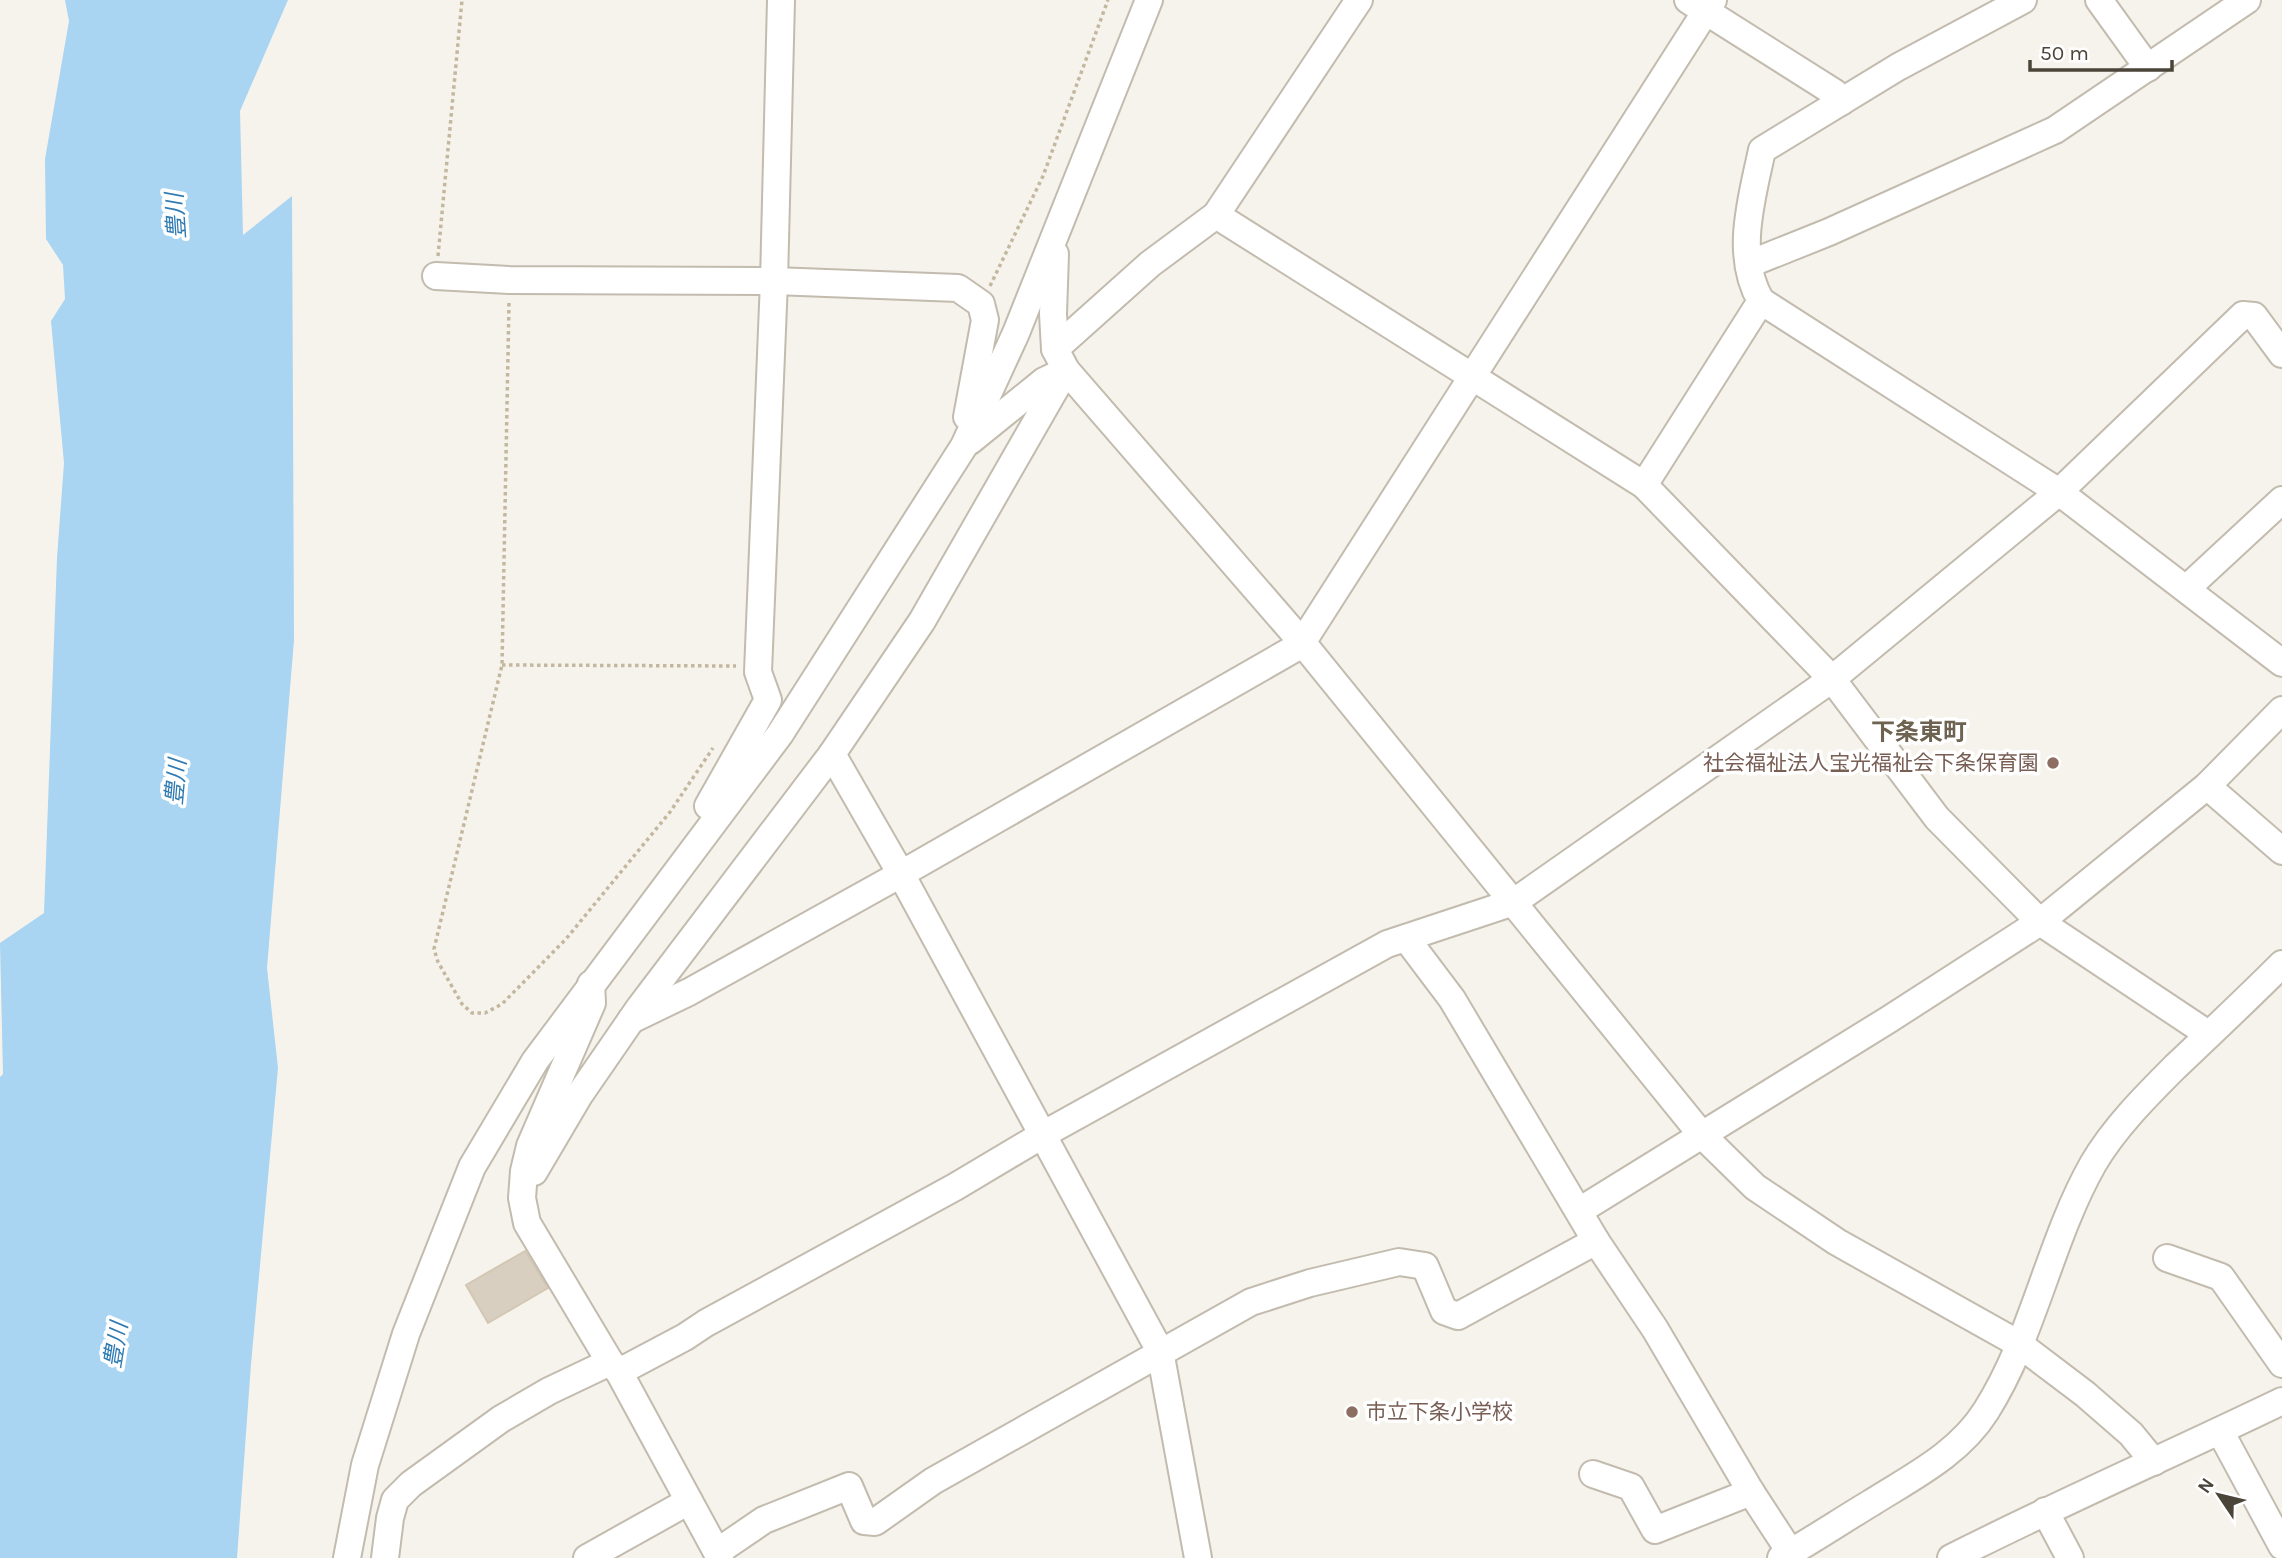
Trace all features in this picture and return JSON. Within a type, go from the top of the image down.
[{"type":"street","points":[[685,859],[695,829],[768,700],[758,672],[774,281],[780,0]]},
{"type":"street","points":[[347,1558],[365,1465],[405,1334],[472,1167],[536,1060],[779,734],[968,437],[1016,333],[1149,0]]},
{"type":"street","points":[[968,437],[1044,381],[1150,264],[1216,215],[1359,0]]},
{"type":"street","points":[[2023,0],[1898,67],[1762,150],[1746,229],[1749,264],[1756,292],[1761,301],[2059,492],[2282,663]]},
{"type":"street","points":[[2099,0],[2148,68]]},
{"type":"street","points":[[1749,264],[1829,232],[2055,130],[2247,0]]},
{"type":"street","points":[[631,1020],[689,992],[901,874],[1292,650],[1301,641],[1472,376],[1702,4],[1835,93],[1841,102]]},
{"type":"street","points":[[1216,215],[1644,485],[1832,679],[1937,818],[2040,922],[2207,1036]]},
{"type":"street","points":[[1055,238],[1053,314],[1061,360],[1301,641],[1701,1134],[1755,1187],[1837,1242],[2019,1344],[2085,1394],[2131,1434],[2154,1462]]},
{"type":"street","points":[[436,276],[509,280],[774,281],[958,288],[981,304],[985,320],[966,415],[968,437]]},
{"type":"street","points":[[1644,485],[1761,301]]},
{"type":"street","points":[[385,1558],[395,1500],[411,1484],[501,1419],[549,1391],[614,1367],[955,1187],[1387,944],[1514,902],[1832,679],[2059,492],[2244,315],[2254,316],[2282,354]]},
{"type":"street","points":[[522,1191],[580,1094],[631,1020],[832,754],[922,621],[1061,360]]},
{"type":"street","points":[[2186,589],[2282,500]]},
{"type":"street","points":[[1579,1211],[1888,1020],[2040,922],[2207,786],[2282,709]]},
{"type":"street","points":[[832,754],[901,874],[1160,1351],[1198,1558]]},
{"type":"street","points":[[2207,786],[2282,851]]},
{"type":"street","points":[[1406,938],[1452,999],[1596,1241],[1655,1329],[1789,1556],[1938,1461],[1962,1441],[1985,1412],[2019,1344],[2072,1208],[2094,1163],[2119,1128],[2151,1091],[2207,1036],[2276,980]]},
{"type":"street","points":[[591,984],[592,1003],[530,1146],[522,1191],[527,1223],[614,1367],[719,1555],[764,1520],[849,1486],[864,1521],[875,1522],[933,1481],[1251,1302],[1310,1283],[1399,1262],[1425,1266],[1444,1311],[1458,1315],[1596,1241]]},
{"type":"street","points":[[2167,1258],[2221,1277],[2282,1364]]},
{"type":"street","points":[[1951,1558],[2045,1511],[2282,1401]]},
{"type":"street","points":[[2220,1431],[2282,1546]]},
{"type":"street","points":[[1593,1474],[1631,1487],[1655,1530],[1751,1492]]},
{"type":"street","points":[[587,1558],[689,1501]]},
{"type":"street","points":[[2045,1511],[2070,1558]]},
{"type":"path","points":[[436,276],[462,0]]},
{"type":"path","points":[[981,304],[1043,176],[1108,0]]},
{"type":"path","points":[[509,280],[502,665],[434,949],[438,962],[461,1004],[472,1013],[485,1013],[502,1004],[566,939],[670,812],[716,743]]},
{"type":"path","points":[[502,665],[714,665],[746,666],[758,672]]},
{"type":"water","name":"豊川","points":[[65,0],[288,0],[240,111],[243,235],[292,196],[294,640],[267,968],[278,1068],[251,1364],[237,1558],[0,1558],[0,1077],[3,1074],[0,943],[44,913],[57,558],[64,463],[51,321],[65,299],[63,265],[46,239],[45,159],[69,21]]},
{"type":"building","points":[[525,1251],[548,1288],[488,1323],[466,1285]]},
{"type":"place","name":"社会福祉法人宝光福祉会下条保育園","points":[[2053,763]]},
{"type":"place","name":"市立下条小学校","points":[[1352,1412]]},
{"type":"district","name":"下条東町","points":[[1919,732]]}]
